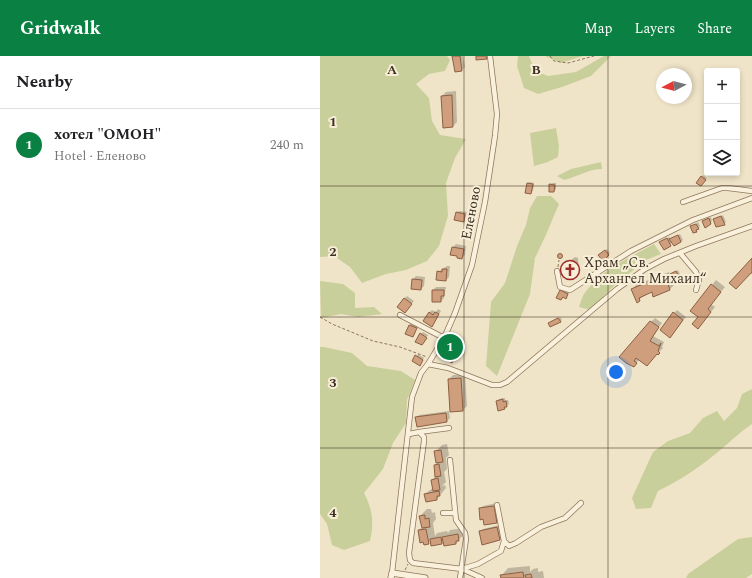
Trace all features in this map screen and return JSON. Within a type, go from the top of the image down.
[{"type":"street","name":"Еленово","points":[[392,575],[414,391],[421,373],[444,338],[455,313],[472,265],[484,202],[495,136],[497,114],[490,56]]},
{"type":"street","points":[[683,202],[722,188],[752,191]]},
{"type":"street","points":[[556,271],[560,287],[570,290],[631,250],[693,220],[752,198]]},
{"type":"street","points":[[428,364],[448,368],[492,385],[500,385],[507,382],[617,289],[645,269],[680,253],[752,226]]},
{"type":"street","points":[[680,253],[696,272],[699,280],[696,290]]},
{"type":"street","points":[[400,315],[444,338]]},
{"type":"street","points":[[409,434],[449,428]]},
{"type":"street","points":[[419,432],[424,436],[424,441],[409,553],[410,560],[413,563],[462,569],[482,578]]},
{"type":"street","points":[[450,460],[456,520],[465,533],[466,539],[460,578]]},
{"type":"street","points":[[504,541],[509,546],[516,543],[541,527],[565,518],[581,503]]},
{"type":"street","points":[[462,569],[478,564],[501,551],[504,541],[497,505]]},
{"type":"street","points":[[443,513],[456,513]]},
{"type":"street","points":[[392,575],[425,578]]},
{"type":"path","points":[[550,56],[554,61],[568,63],[594,56]]},
{"type":"path","points":[[556,271],[559,260]]},
{"type":"path","points":[[320,317],[332,324],[373,341],[400,347],[419,353],[431,359]]},
{"type":"green space","points":[[320,56],[447,56],[450,60],[445,71],[429,74],[416,84],[429,98],[432,121],[440,135],[466,139],[455,158],[446,183],[448,216],[439,246],[427,261],[406,270],[386,274],[362,283],[350,267],[334,256],[320,257]]},
{"type":"green space","points":[[518,56],[529,56],[535,71],[548,76],[576,72],[604,56],[611,56],[591,76],[538,94],[524,88],[517,66]]},
{"type":"green space","points":[[545,56],[583,56],[561,63]]},
{"type":"green space","points":[[556,128],[559,146],[558,157],[534,166],[530,133]]},
{"type":"green space","points":[[601,162],[602,169],[592,170],[564,180],[557,176],[571,169]]},
{"type":"green space","points":[[537,196],[551,196],[559,204],[535,258],[530,294],[497,376],[486,366],[491,302],[505,283],[517,246],[526,225],[530,208]]},
{"type":"green space","points":[[654,244],[661,254],[646,260],[616,284],[590,310],[579,307],[586,292],[601,275]]},
{"type":"green space","points":[[320,281],[343,284],[355,293],[355,308],[374,307],[382,314],[358,317],[341,314],[321,318]]},
{"type":"green space","points":[[320,347],[352,353],[367,366],[401,371],[415,380],[407,400],[406,423],[393,443],[383,469],[364,493],[372,517],[370,541],[344,550],[332,545],[327,524],[320,514]]},
{"type":"green space","points":[[752,389],[752,424],[697,468],[674,483],[658,491],[651,508],[636,509],[632,498],[653,452],[668,441],[690,433],[703,418],[717,411],[724,421],[737,408],[742,394]]},
{"type":"green space","points":[[752,537],[752,574],[746,578],[686,578],[688,574],[738,539]]},
{"type":"building","points":[[452,56],[460,56],[462,71],[455,72]]},
{"type":"building","points":[[476,56],[486,56],[487,59],[476,60]]},
{"type":"building","points":[[452,95],[453,127],[443,128],[441,96]]},
{"type":"building","points":[[701,176],[706,180],[701,186],[696,183]]},
{"type":"building","points":[[527,183],[533,184],[531,194],[525,193]]},
{"type":"building","points":[[549,184],[555,185],[554,192],[549,192]]},
{"type":"building","points":[[456,212],[465,214],[464,222],[454,220]]},
{"type":"building","points":[[721,216],[725,225],[716,227],[713,219]]},
{"type":"building","points":[[709,218],[711,224],[705,228],[702,221]]},
{"type":"building","points":[[696,224],[699,229],[696,230],[697,232],[693,233],[690,226]]},
{"type":"building","points":[[678,235],[681,242],[674,246],[669,239]]},
{"type":"building","points":[[667,238],[671,246],[664,250],[659,242]]},
{"type":"building","points":[[452,247],[464,249],[462,259],[457,258],[457,256],[450,255]]},
{"type":"building","points":[[605,250],[609,255],[603,261],[598,255]]},
{"type":"building","points":[[558,254],[562,254],[562,258],[558,258]]},
{"type":"building","points":[[752,258],[752,273],[736,289],[729,283]]},
{"type":"building","points":[[570,261],[574,262],[575,278],[568,278],[566,263]]},
{"type":"building","points":[[442,269],[447,269],[446,281],[436,280],[437,271],[442,272]]},
{"type":"building","points":[[676,271],[680,279],[674,282],[670,274]]},
{"type":"building","points":[[665,275],[670,290],[653,297],[652,292],[639,298],[640,301],[637,303],[631,289]]},
{"type":"building","points":[[412,279],[422,280],[421,290],[411,289]]},
{"type":"building","points":[[711,284],[721,292],[708,309],[711,312],[698,329],[692,324],[698,317],[690,311]]},
{"type":"building","points":[[432,290],[444,290],[444,296],[441,296],[441,302],[432,302]]},
{"type":"building","points":[[560,290],[568,294],[566,299],[563,297],[561,300],[556,298]]},
{"type":"building","points":[[404,298],[412,304],[405,313],[397,307]]},
{"type":"building","points":[[429,312],[433,315],[435,312],[439,314],[432,327],[423,321]]},
{"type":"building","points":[[673,312],[683,320],[670,338],[660,330]]},
{"type":"building","points":[[558,318],[561,322],[550,327],[548,323]]},
{"type":"building","points":[[650,321],[659,327],[650,341],[659,346],[661,343],[658,351],[660,353],[658,355],[657,354],[647,366],[636,358],[634,361],[637,363],[634,367],[619,357]]},
{"type":"building","points":[[409,325],[417,328],[413,337],[405,334]]},
{"type":"building","points":[[420,333],[427,338],[422,345],[415,342]]},
{"type":"building","points":[[449,339],[457,343],[453,351],[457,353],[452,363],[440,356]]},
{"type":"building","points":[[415,355],[423,360],[420,366],[412,361]]},
{"type":"building","points":[[461,378],[463,411],[450,412],[448,379]]},
{"type":"building","points":[[503,399],[503,402],[506,401],[507,407],[504,407],[505,409],[498,411],[496,401]]},
{"type":"building","points":[[446,413],[447,422],[417,427],[415,417]]},
{"type":"building","points":[[441,450],[443,462],[436,463],[434,451]]},
{"type":"building","points":[[439,464],[441,476],[435,477],[434,465]]},
{"type":"building","points":[[438,478],[440,490],[433,491],[431,480]]},
{"type":"building","points":[[439,491],[440,496],[437,496],[437,500],[426,502],[424,494]]},
{"type":"building","points":[[494,506],[497,523],[484,525],[483,519],[480,520],[479,508]]},
{"type":"building","points":[[425,515],[425,519],[429,518],[430,527],[422,528],[419,516]]},
{"type":"building","points":[[497,527],[500,540],[482,545],[479,531]]},
{"type":"building","points":[[426,529],[429,544],[424,545],[423,542],[420,543],[418,530]]},
{"type":"building","points":[[458,534],[459,541],[456,541],[456,544],[444,546],[442,537]]},
{"type":"building","points":[[441,537],[442,544],[431,546],[430,539]]},
{"type":"building","points":[[523,572],[524,578],[501,578],[500,575]]},
{"type":"building","points":[[531,574],[532,578],[526,578],[525,575]]},
{"type":"place","name":"Храм „Св. Архангел Михаил“","points":[[570,270]]},
{"type":"place","name":"хотел \"ОМОН\"","points":[[450,347]]}]
